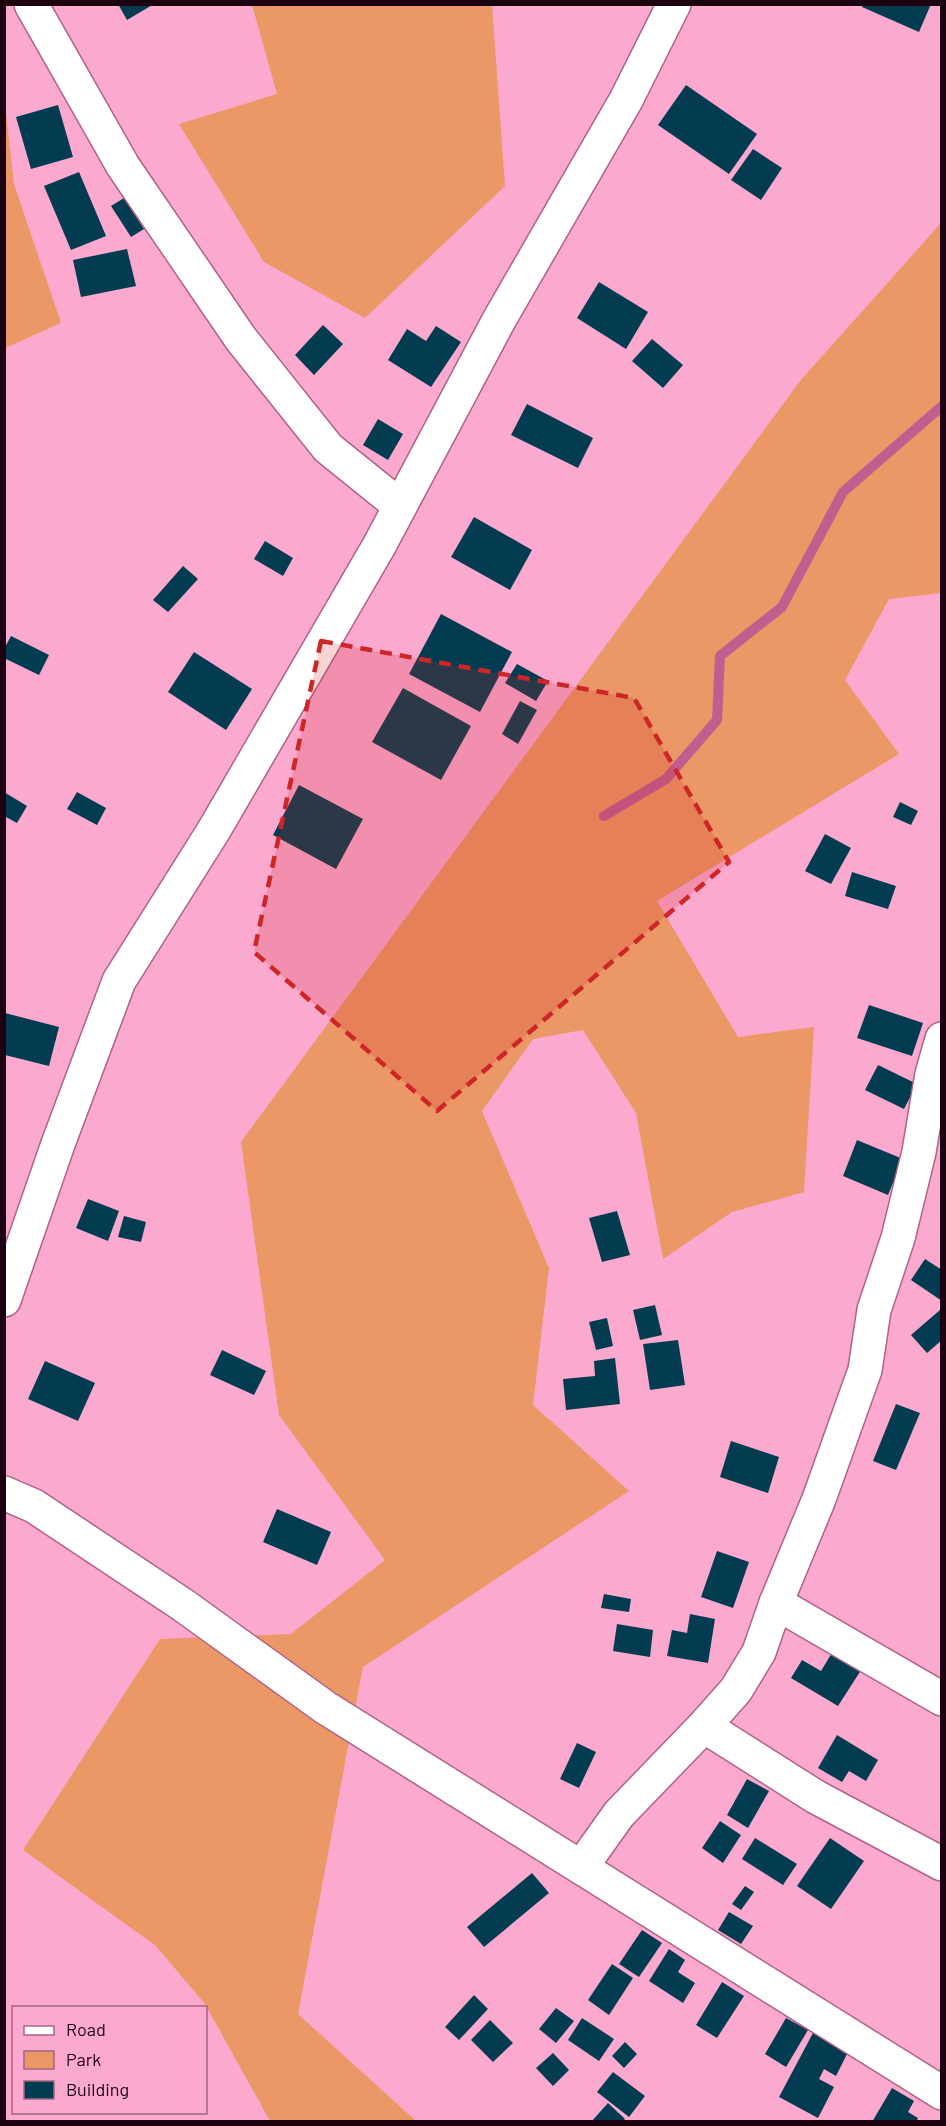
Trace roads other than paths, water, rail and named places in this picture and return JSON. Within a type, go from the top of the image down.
[{"type":"street","points":[[31,4],[123,166],[241,339],[328,448],[400,506]]},
{"type":"street","points":[[4,1300],[58,1144],[119,981],[214,830],[379,546],[499,320],[626,100],[674,4]]},
{"type":"street","points":[[582,1866],[619,1814],[736,1690],[759,1652],[776,1603],[819,1499],[865,1370],[874,1310],[898,1238],[921,1149],[932,1074],[942,1039]]},
{"type":"street","points":[[4,1493],[34,1506],[183,1605],[326,1708],[942,2093]]},
{"type":"street","points":[[776,1603],[942,1699]]},
{"type":"street","points":[[704,1726],[816,1797],[942,1864]]},
{"type":"waterway","points":[[604,816],[666,779],[717,720],[720,656],[782,607],[843,492],[942,406]]}]
